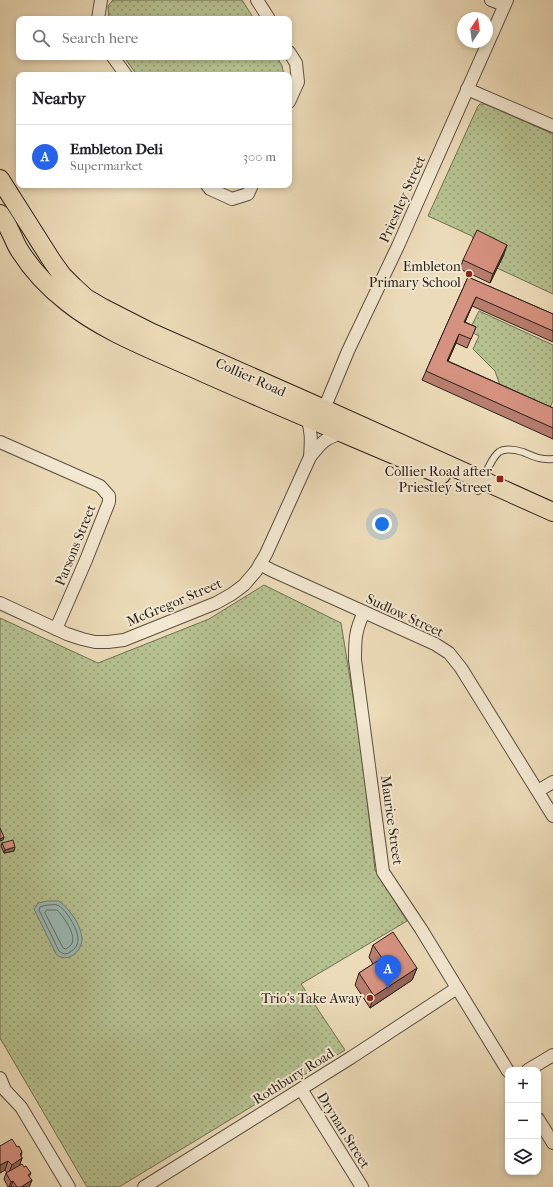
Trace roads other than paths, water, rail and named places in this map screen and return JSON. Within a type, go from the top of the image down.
[{"type":"main road","name":"Collier Road","points":[[0,179],[58,270],[74,288],[86,298],[150,332],[324,409],[481,486],[553,524]]},
{"type":"main road","name":"Collier Road","points":[[3,225],[32,268],[49,287],[66,302],[86,316],[112,331],[341,433],[553,512]]},
{"type":"street","points":[[98,16],[101,0]]},
{"type":"street","points":[[257,0],[267,16]]},
{"type":"street","points":[[492,0],[505,3]]},
{"type":"street","name":"Priestley Street","points":[[324,409],[348,351],[398,246],[505,3]]},
{"type":"street","points":[[292,56],[296,62],[298,82],[292,95]]},
{"type":"street","points":[[115,60],[124,72]]},
{"type":"street","points":[[467,89],[553,126]]},
{"type":"street","points":[[209,188],[232,200],[248,194],[251,188]]},
{"type":"street","points":[[3,225],[23,216]]},
{"type":"street","name":"McGregor Street","points":[[307,418],[311,428],[310,457]]},
{"type":"street","name":"McGregor Street","points":[[0,603],[56,629],[82,639],[95,642],[108,642],[124,640],[216,603],[244,585],[256,571],[310,457],[320,444],[327,438],[341,433]]},
{"type":"street","name":"Parsons Street","points":[[0,442],[100,486],[109,496],[109,502],[86,560],[56,629]]},
{"type":"street","name":"Sudlow Street","points":[[260,564],[435,644],[449,654],[461,668],[553,816]]},
{"type":"street","name":"Maurice Street","points":[[364,612],[356,630],[355,660],[383,872],[421,929],[506,1067]]},
{"type":"street","points":[[538,791],[553,782]]},
{"type":"street","name":"Rothbury Road","points":[[144,1187],[352,1058],[457,988]]},
{"type":"street","points":[[533,1067],[553,1055]]},
{"type":"street","points":[[0,1078],[2,1091],[21,1106],[69,1187]]},
{"type":"street","name":"Drynan Street","points":[[301,1089],[362,1187]]},
{"type":"street","points":[[541,1124],[553,1143]]},
{"type":"lane","points":[[481,486],[492,460],[499,452],[506,450],[519,451],[543,460],[553,458]]},
{"type":"water","points":[[59,901],[71,913],[80,928],[82,939],[81,944],[77,952],[69,957],[60,957],[56,954],[34,909],[38,903]]},
{"type":"place","name":"Embleton Primary School","points":[[469,274]]},
{"type":"place","name":"Collier Road after Priestley Street","points":[[500,479]]},
{"type":"place","name":"Embleton Deli","points":[[388,988]]},
{"type":"place","name":"Trio's Take Away","points":[[370,998]]}]
